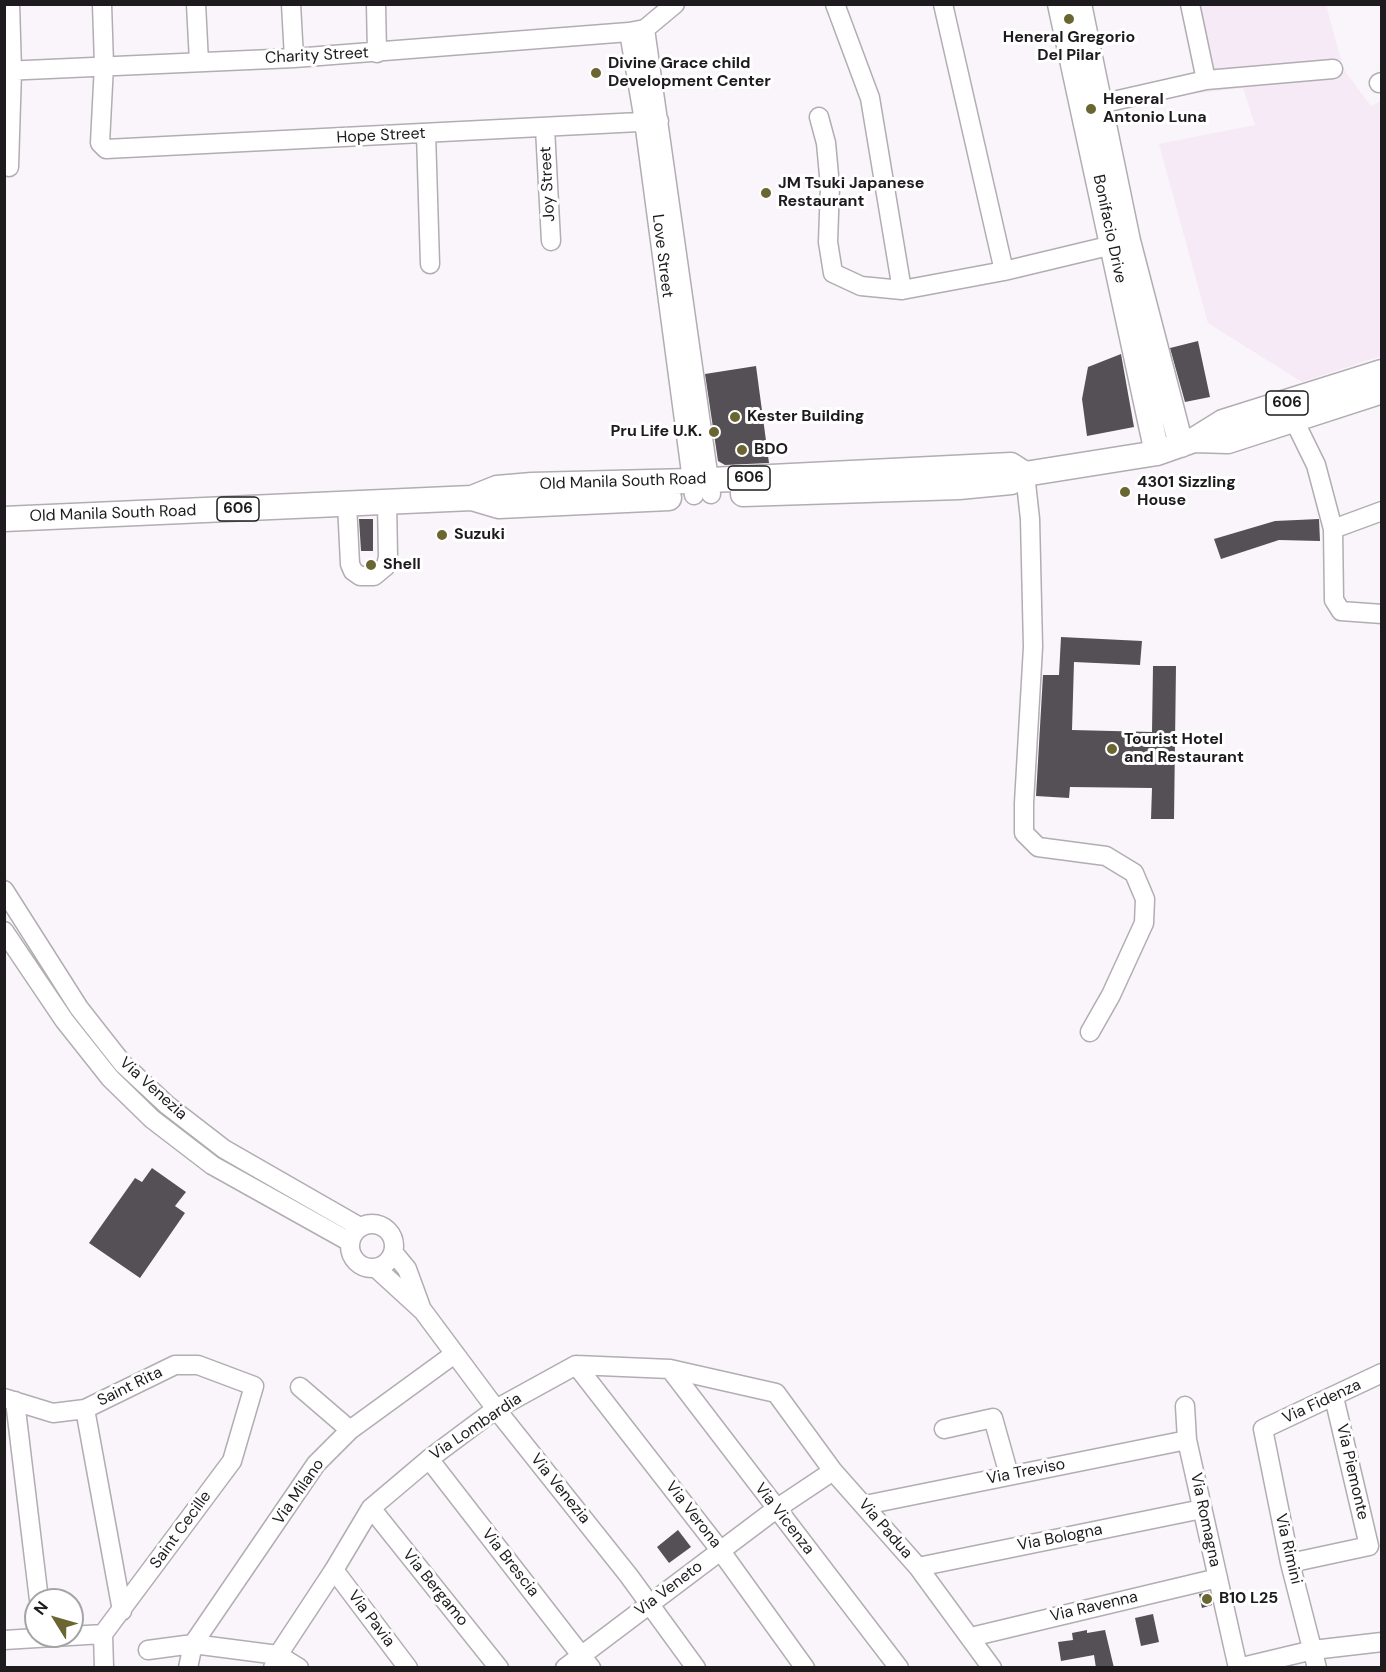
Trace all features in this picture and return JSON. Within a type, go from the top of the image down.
[{"type":"main road","name":"Bonifacio Drive","points":[[1060,4],[1120,243],[1188,443]]},
{"type":"main road","name":"Bonifacio Drive","points":[[1078,4],[1100,104],[1120,243],[1157,453]]},
{"type":"main road","name":"606","points":[[1290,411],[1382,372]]},
{"type":"main road","name":"606","points":[[1157,453],[1188,443],[1223,422],[1290,411],[1382,391]]},
{"type":"main road","name":"Old Manila South Road","points":[[4,519],[472,498],[499,506],[701,488],[959,487],[1011,482],[1025,474],[1157,453]]},
{"type":"street","points":[[9,167],[10,4]]},
{"type":"street","points":[[102,4],[104,65]]},
{"type":"street","points":[[196,4],[199,62]]},
{"type":"street","points":[[291,4],[294,58]]},
{"type":"street","points":[[376,4],[377,53]]},
{"type":"street","points":[[637,31],[675,4]]},
{"type":"street","points":[[835,4],[870,98],[902,290]]},
{"type":"street","points":[[943,4],[1004,271]]},
{"type":"street","points":[[1190,4],[1206,80]]},
{"type":"street","name":"Charity Street","points":[[8,71],[377,53],[637,31]]},
{"type":"street","name":"Love Street","points":[[637,31],[652,121],[701,488]]},
{"type":"street","name":"Hope Street","points":[[104,65],[102,146],[106,149],[652,121]]},
{"type":"street","points":[[1100,104],[1206,80],[1333,69]]},
{"type":"street","points":[[819,117],[827,154],[830,186],[828,242],[833,273],[861,286],[902,290],[1004,271],[1120,243]]},
{"type":"street","name":"Joy Street","points":[[545,128],[551,241]]},
{"type":"street","points":[[426,133],[430,264]]},
{"type":"street","points":[[1290,411],[1316,465],[1333,529],[1334,600],[1341,611],[1382,614]]},
{"type":"street","points":[[1025,474],[1030,519],[1033,647],[1024,833],[1038,847],[1106,855],[1134,873],[1145,899],[1143,923],[1111,995],[1090,1032]]},
{"type":"street","points":[[347,504],[350,564],[353,572],[360,576],[374,576],[386,566],[387,502]]},
{"type":"street","points":[[1333,529],[1382,511]]},
{"type":"street","name":"Via Venezia","points":[[4,890],[79,1008],[123,1064],[167,1105],[224,1149],[355,1235]]},
{"type":"street","name":"Via Venezia","points":[[4,931],[71,1029],[110,1078],[152,1119],[212,1165],[355,1235]]},
{"type":"street","points":[[376,1268],[387,1262],[394,1245],[388,1231],[375,1225],[355,1235],[352,1256],[362,1266],[376,1268],[423,1311]]},
{"type":"street","points":[[393,1252],[407,1269],[423,1311]]},
{"type":"street","name":"Via Venezia","points":[[423,1311],[453,1355],[649,1604],[696,1668]]},
{"type":"street","name":"Via Milano","points":[[188,1668],[194,1644],[316,1464],[350,1430],[453,1355]]},
{"type":"street","name":"Saint Rita","points":[[10,1400],[53,1413],[85,1409],[175,1365],[198,1365],[254,1386]]},
{"type":"street","points":[[576,1365],[670,1369]]},
{"type":"street","name":"Via Lombardia","points":[[275,1661],[371,1508],[429,1459],[496,1409],[576,1365]]},
{"type":"street","name":"Via Verona","points":[[576,1365],[720,1550],[805,1668]]},
{"type":"street","name":"Via Padua","points":[[670,1369],[776,1393],[833,1471],[918,1567],[992,1668]]},
{"type":"street","name":"Via Vicenza","points":[[670,1369],[899,1668]]},
{"type":"street","name":"Via Fidenza","points":[[1263,1429],[1382,1373]]},
{"type":"street","name":"Saint Cecille","points":[[104,1634],[232,1461],[254,1386]]},
{"type":"street","points":[[300,1388],[350,1430]]},
{"type":"street","name":"Via Piemonte","points":[[1290,1563],[1369,1546],[1334,1397]]},
{"type":"street","points":[[10,1400],[37,1588]]},
{"type":"street","name":"Via Romagna","points":[[1185,1407],[1188,1440],[1202,1509],[1238,1668]]},
{"type":"street","points":[[85,1409],[122,1611]]},
{"type":"street","points":[[944,1429],[993,1418],[1009,1475]]},
{"type":"street","name":"Via Rimini","points":[[1263,1429],[1290,1563],[1315,1659]]},
{"type":"street","name":"Via Treviso","points":[[865,1505],[1188,1440]]},
{"type":"street","name":"Via Brescia","points":[[429,1459],[587,1661]]},
{"type":"street","name":"Via Veneto","points":[[565,1668],[587,1661],[649,1604],[776,1509],[833,1471]]},
{"type":"street","name":"Via Bergamo","points":[[371,1508],[499,1668]]},
{"type":"street","name":"Via Bologna","points":[[918,1567],[1202,1509]]},
{"type":"street","name":"Via Pavia","points":[[334,1570],[408,1668]]},
{"type":"street","name":"Via Ravenna","points":[[971,1637],[1218,1578]]},
{"type":"street","points":[[84,1635],[104,1634],[104,1668]]},
{"type":"street","points":[[4,1640],[24,1638]]},
{"type":"street","points":[[1238,1668],[1315,1659],[1382,1642]]},
{"type":"street","points":[[148,1650],[194,1644],[299,1668]]},
{"type":"shaded area","points":[[1190,5],[1326,5],[1344,70],[1371,106],[1381,101],[1381,356],[1302,382],[1208,323],[1159,144],[1255,125],[1243,88],[1192,94],[1201,76]]},
{"type":"building","points":[[1198,341],[1210,397],[1185,402],[1170,348]]},
{"type":"building","points":[[1121,354],[1134,427],[1087,436],[1082,399],[1088,367]]},
{"type":"building","name":"Kester Building","points":[[756,366],[769,463],[725,465],[718,461],[705,374]]},
{"type":"building","points":[[359,519],[373,519],[373,551],[361,551]]},
{"type":"building","points":[[1319,519],[1320,541],[1279,540],[1221,559],[1214,539],[1275,521]]},
{"type":"building","points":[[1061,637],[1142,641],[1140,665],[1074,662],[1072,730],[1152,732],[1153,666],[1176,666],[1174,819],[1151,819],[1152,788],[1070,787],[1069,798],[1036,796],[1043,675],[1059,675]]},
{"type":"building","points":[[152,1168],[186,1192],[175,1206],[185,1213],[140,1278],[89,1243],[135,1178],[142,1182]]},
{"type":"building","points":[[678,1530],[691,1547],[669,1563],[657,1547]]},
{"type":"building","name":"B10 L25","points":[[1209,1592],[1212,1605],[1202,1608],[1199,1594]]},
{"type":"building","points":[[1153,1614],[1159,1642],[1141,1646],[1135,1618]]},
{"type":"building","points":[[1087,1630],[1087,1633],[1105,1630],[1114,1668],[1096,1668],[1094,1655],[1061,1661],[1058,1642],[1073,1640],[1072,1633]]},
{"type":"place","name":"Heneral Gregorio Del Pilar","points":[[1069,19]]},
{"type":"place","name":"Divine Grace child Development Center","points":[[596,73]]},
{"type":"place","name":"Heneral Antonio Luna","points":[[1091,109]]},
{"type":"place","name":"JM Tsuki Japanese Restaurant","points":[[766,193]]},
{"type":"place","name":"Kester Building","points":[[735,417]]},
{"type":"place","name":"Pru Life U.K.","points":[[714,432]]},
{"type":"place","name":"BDO","points":[[742,450]]},
{"type":"place","name":"4301 Sizzling House","points":[[1125,492]]},
{"type":"place","name":"Suzuki","points":[[442,535]]},
{"type":"place","name":"Shell","points":[[371,565]]},
{"type":"place","name":"Tourist Hotel and Restaurant","points":[[1112,749]]},
{"type":"place","name":"B10 L25","points":[[1207,1599]]}]
